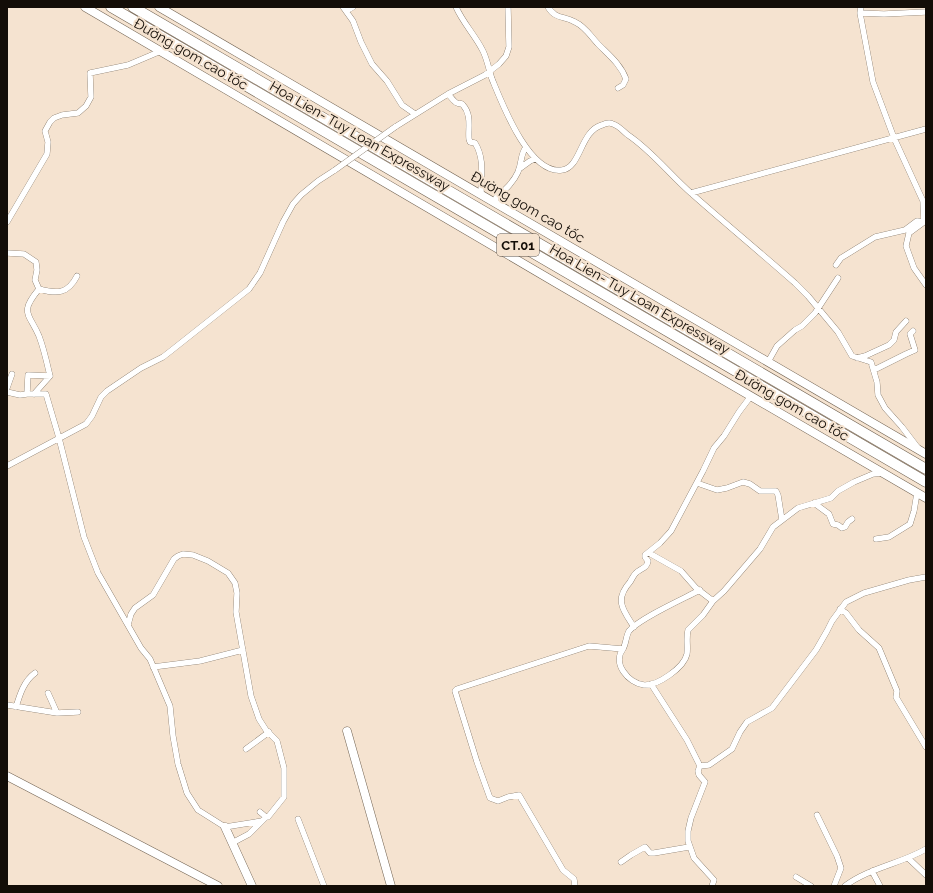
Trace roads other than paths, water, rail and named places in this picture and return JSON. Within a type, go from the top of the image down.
[{"type":"highway","name":"Hoa Lien- Tuy Loan Expressway","points":[[111,7],[926,482]]},
{"type":"highway","name":"Hoa Lien- Tuy Loan Expressway","points":[[133,7],[926,469]]},
{"type":"main road","name":"Đường gom cao tốc","points":[[85,7],[926,498]]},
{"type":"main road","name":"Đường gom cao tốc","points":[[160,7],[923,452]]},
{"type":"main road","points":[[348,731],[391,886]]},
{"type":"main road","points":[[7,776],[218,886]]},
{"type":"main road","points":[[225,826],[252,886]]},
{"type":"street","points":[[353,7],[344,9],[353,21],[360,42],[372,64],[386,81],[402,105],[415,114]]},
{"type":"street","points":[[456,7],[466,27],[483,51],[514,130],[535,159],[540,163],[560,171],[567,168],[576,158],[583,142],[590,132],[598,126],[612,123],[635,139],[691,193],[795,283],[838,332],[852,356],[871,362],[874,370],[878,395],[885,408],[923,452]]},
{"type":"street","points":[[7,466],[86,424],[92,416],[101,397],[108,391],[141,368],[164,357],[249,289],[260,273],[283,222],[293,204],[301,195],[318,181],[415,114],[448,94],[490,72],[506,56],[508,51],[508,7]]},
{"type":"street","points":[[548,7],[560,17],[576,22],[585,29],[614,59],[622,70],[626,79],[623,85],[618,88]]},
{"type":"street","points":[[925,222],[923,201],[894,138],[873,82],[861,10],[884,14],[926,12]]},
{"type":"street","points":[[7,222],[47,154],[48,142],[45,131],[50,122],[62,115],[78,113],[86,106],[91,97],[90,73],[128,65],[161,51]]},
{"type":"street","points":[[448,94],[456,103],[461,104],[467,110],[469,120],[468,139],[478,148],[482,162],[481,195]]},
{"type":"street","points":[[691,193],[926,129]]},
{"type":"street","points":[[496,203],[495,200],[497,196],[514,179],[519,169],[521,156],[526,147]]},
{"type":"street","points":[[519,169],[535,159]]},
{"type":"street","points":[[836,265],[841,258],[875,237],[905,230],[917,221],[925,222]]},
{"type":"street","points":[[925,222],[909,233],[906,246],[914,268],[926,285]]},
{"type":"street","points":[[7,253],[24,254],[36,262],[37,270],[35,280],[39,289]]},
{"type":"street","points":[[39,289],[50,292],[58,292],[68,289],[73,284],[77,276]]},
{"type":"street","points":[[768,362],[777,346],[795,330],[802,326],[818,308],[838,278]]},
{"type":"street","points":[[39,289],[30,301],[28,315],[39,336],[50,376]]},
{"type":"street","points":[[857,358],[889,345],[894,340],[896,332],[906,321]]},
{"type":"street","points":[[874,370],[916,350],[909,334]]},
{"type":"street","points":[[7,388],[12,374]]},
{"type":"street","points":[[27,394],[28,375],[50,376]]},
{"type":"street","points":[[34,394],[50,376]]},
{"type":"street","points":[[7,392],[20,395],[46,394],[59,438],[84,537],[98,573],[128,625],[150,659],[170,706],[178,764],[187,793],[198,810],[225,826],[264,819]]},
{"type":"street","points":[[634,627],[622,608],[622,596],[627,584],[637,572],[642,570],[647,565],[648,561],[645,556],[671,531],[714,448],[751,396]]},
{"type":"street","points":[[700,590],[650,616],[628,632],[623,649],[619,656],[619,661],[625,673],[638,683],[644,685],[651,684],[672,674],[680,666],[686,655],[688,630],[704,616],[713,601],[724,591],[760,549],[773,527],[796,509],[830,498],[838,491],[854,482],[873,474],[883,472]]},
{"type":"street","points":[[697,483],[717,490],[728,488],[743,482],[750,484],[760,491],[776,491],[782,520]]},
{"type":"street","points":[[876,539],[889,537],[910,524],[917,492]]},
{"type":"street","points":[[814,503],[828,514],[833,524],[838,524],[842,528],[845,527],[852,519]]},
{"type":"street","points":[[649,553],[681,571],[713,601]]},
{"type":"street","points":[[128,625],[131,614],[135,608],[153,594],[174,559],[183,554],[193,555],[221,568],[228,573],[235,583],[237,593],[236,612],[250,696],[259,720],[277,740],[282,755],[284,768],[284,797],[268,817],[249,834],[232,843]]},
{"type":"street","points":[[700,766],[709,765],[732,750],[740,732],[747,722],[772,708],[816,650],[840,609],[846,602],[864,593],[909,580],[926,577]]},
{"type":"street","points":[[840,609],[846,613],[859,630],[879,648],[896,691],[896,696],[926,747]]},
{"type":"street","points":[[575,886],[574,879],[563,870],[519,795],[498,801],[490,798],[476,762],[455,691],[589,646],[623,649]]},
{"type":"street","points":[[153,667],[200,661],[243,650]]},
{"type":"street","points":[[16,707],[25,683],[35,673]]},
{"type":"street","points":[[651,684],[688,740],[700,766],[698,771],[699,775],[705,782],[688,831],[688,841],[694,858],[713,879],[714,882],[712,886]]},
{"type":"street","points":[[48,693],[57,712]]},
{"type":"street","points":[[7,705],[57,712],[78,712]]},
{"type":"street","points":[[246,750],[269,732]]},
{"type":"street","points":[[260,812],[264,819]]},
{"type":"street","points":[[817,815],[837,856],[841,868],[834,886]]},
{"type":"street","points":[[298,819],[324,886]]},
{"type":"street","points":[[621,862],[644,848],[647,848],[650,853],[654,853],[689,846]]},
{"type":"street","points":[[845,886],[863,874],[926,850]]},
{"type":"street","points":[[908,858],[926,875]]},
{"type":"street","points":[[872,871],[880,886]]},
{"type":"street","points":[[796,877],[810,886]]}]
